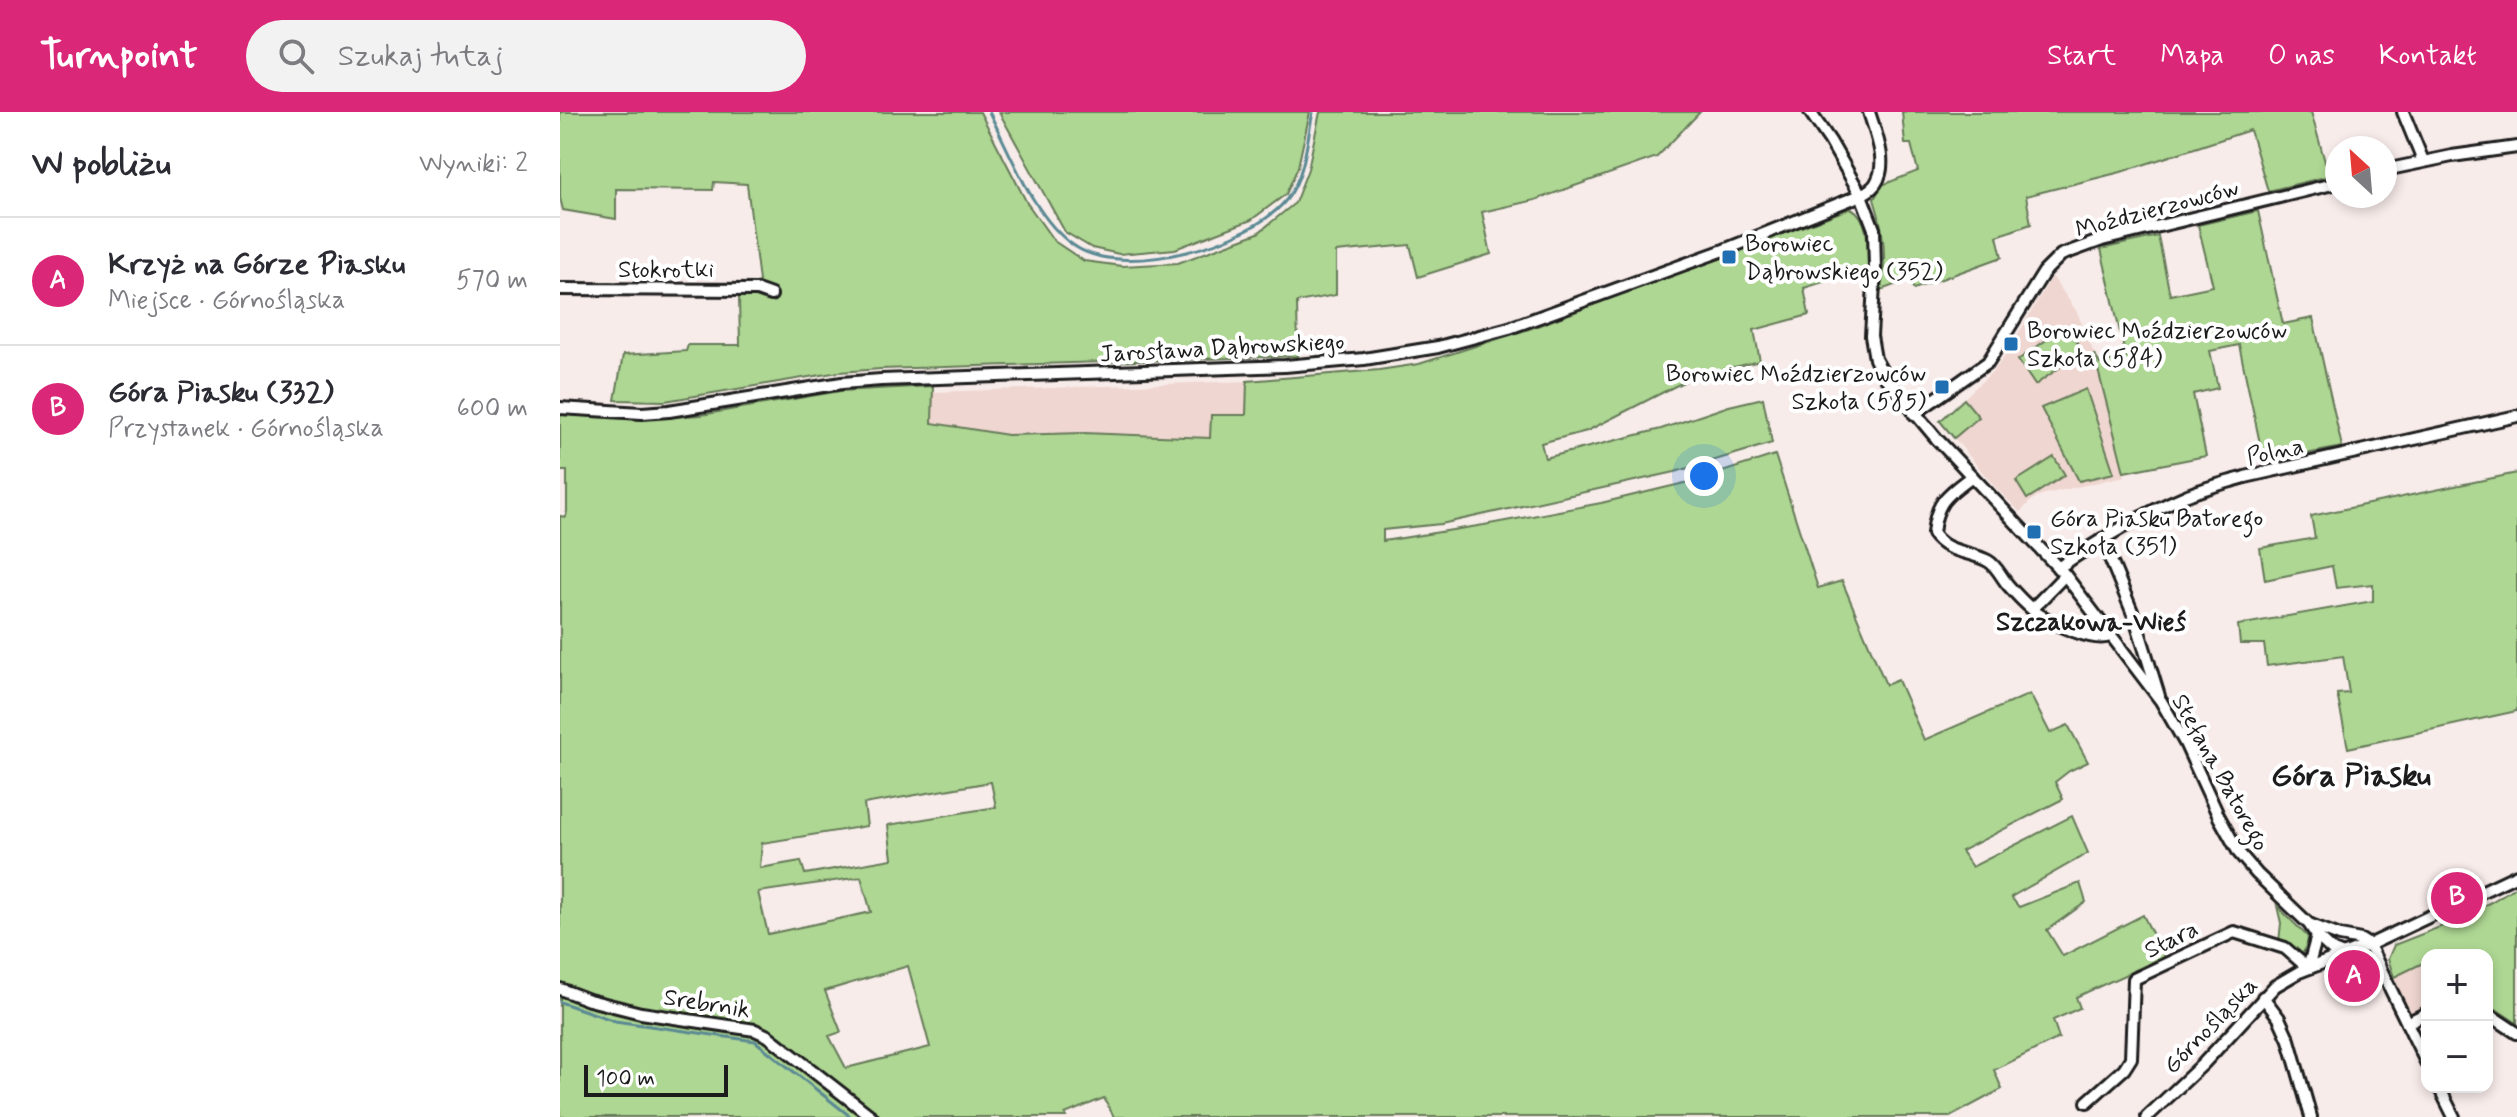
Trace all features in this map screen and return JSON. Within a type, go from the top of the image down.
[{"type":"street","name":"Stefana Batorego","points":[[1810,112],[1861,195],[1870,218],[1875,242],[1871,321],[1873,352],[1891,387],[2061,571],[2161,701],[2239,853],[2317,936],[2333,951],[2343,955]]},
{"type":"street","points":[[1861,195],[1873,188],[1880,171],[1879,149],[1869,112]]},
{"type":"street","points":[[2403,112],[2423,161]]},
{"type":"street","points":[[2397,167],[2517,147]]},
{"type":"street","name":"Moździerzowców","points":[[1914,414],[1988,362],[2044,272],[2061,255],[2102,240],[2325,186]]},
{"type":"street","name":"Jarosława Dąbrowskiego","points":[[560,408],[642,413],[842,383],[1325,364],[1404,353],[1462,342],[1509,328],[1724,250],[1861,195]]},
{"type":"street","name":"Stokrotki","points":[[560,289],[757,290],[771,295]]},
{"type":"street","name":"Polna","points":[[2032,609],[2061,571],[2102,539],[2184,497],[2221,484],[2517,416]]},
{"type":"street","points":[[1972,476],[1944,497],[1934,520],[1933,534],[1939,543],[1953,551],[1971,554],[1995,567],[2007,584],[2039,614],[2080,633],[2103,640],[2110,636]]},
{"type":"street","points":[[2102,539],[2136,621],[2161,701]]},
{"type":"street","name":"Górnośląska","points":[[2149,1116],[2203,1064],[2275,986],[2308,968],[2369,945],[2517,875]]},
{"type":"street","name":"Stefana Batorego","points":[[2309,924],[2369,945]]},
{"type":"street","name":"Stara","points":[[2087,1102],[2124,1069],[2131,1058],[2134,979],[2234,932],[2285,948],[2308,968]]},
{"type":"street","points":[[2308,968],[2317,936]]},
{"type":"street","points":[[2340,936],[2343,955]]},
{"type":"street","points":[[2369,945],[2421,1052]]},
{"type":"street","name":"Srebrnik","points":[[560,989],[641,1013],[755,1030],[768,1036],[872,1117]]},
{"type":"street","points":[[2263,997],[2279,1018],[2289,1040],[2311,1117]]},
{"type":"street","points":[[2407,1023],[2421,1016]]},
{"type":"street","points":[[2493,1017],[2517,1033]]},
{"type":"street","points":[[2442,1093],[2454,1117]]},
{"type":"shaded area","points":[[2052,276],[2077,312],[2096,358],[2125,476],[2041,495],[2020,512],[1940,421],[1996,368]]},
{"type":"shaded area","points":[[1247,381],[1246,416],[1210,438],[1084,433],[1008,435],[931,423],[933,392]]},
{"type":"shaded area","points":[[2421,964],[2421,1027],[2418,1029],[2394,977]]},
{"type":"green space","points":[[560,112],[980,112],[1027,203],[1054,241],[1084,261],[1122,266],[1178,263],[1258,233],[1295,203],[1308,169],[1320,112],[1700,112],[1657,157],[1535,200],[1482,212],[1491,254],[1418,277],[1410,245],[1336,252],[1336,295],[1297,302],[1298,356],[881,369],[839,372],[665,401],[615,400],[623,355],[686,351],[688,345],[740,345],[739,297],[759,281],[747,184],[714,182],[713,190],[616,189],[616,219],[563,210],[560,198]]},
{"type":"green space","points":[[999,112],[1310,112],[1298,167],[1286,194],[1251,220],[1175,249],[1119,254],[1092,248],[1065,232]]},
{"type":"green space","points":[[1902,112],[2311,112],[2325,162],[2325,177],[2268,191],[2250,130],[2121,172],[2026,196],[2031,224],[1997,236],[2002,257],[1914,289],[1908,280],[1881,290],[1884,244],[1874,199],[1882,185],[1918,171],[1911,144],[1905,144]]},
{"type":"green space","points":[[1851,208],[1857,213],[1867,235],[1868,268],[1804,288],[1809,315],[1754,330],[1760,361],[1693,377],[1587,431],[1541,443],[1545,458],[1661,429],[1763,398],[1772,443],[1675,472],[1441,524],[1383,530],[1383,541],[1601,503],[1697,480],[1775,455],[1818,588],[1842,581],[1886,685],[1898,680],[1924,740],[2030,694],[2050,733],[2068,725],[2088,762],[2055,782],[2063,799],[1961,851],[1972,867],[2072,816],[2088,853],[2011,897],[2019,907],[2080,883],[2086,902],[2047,930],[2063,956],[2143,915],[2164,957],[2076,997],[2080,1008],[2053,1020],[2059,1038],[1994,1070],[2002,1089],[1950,1117],[1114,1117],[1104,1098],[1065,1114],[1066,1117],[560,1117],[560,516],[566,517],[567,511],[567,471],[560,471],[560,414],[656,418],[701,415],[840,391],[933,386],[932,423],[1008,435],[1084,433],[1210,438],[1211,415],[1246,415],[1247,381],[1419,364],[1529,329]],"holes":[[[991,782],[996,807],[888,825],[892,859],[805,874],[801,861],[760,868],[762,843],[867,826],[864,804]],[[861,877],[871,912],[768,934],[758,892]],[[908,966],[930,1047],[846,1068],[829,1036],[841,1032],[825,991]]]},
{"type":"green space","points":[[2258,211],[2283,324],[2313,318],[2342,447],[2264,462],[2239,345],[2210,351],[2218,388],[2193,394],[2206,456],[2124,472],[2094,354],[2100,364],[2126,358],[2101,249],[2158,236],[2170,295],[2213,286],[2198,225]]},
{"type":"green space","points":[[2066,326],[2083,351],[2035,385],[2018,360]]},
{"type":"green space","points":[[2086,389],[2114,473],[2079,481],[2041,408]]},
{"type":"green space","points":[[1964,399],[1979,417],[1954,438],[1940,421]]},
{"type":"green space","points":[[2054,457],[2065,475],[2027,499],[2016,481]]},
{"type":"green space","points":[[2517,473],[2517,711],[2348,748],[2337,694],[2349,693],[2343,656],[2267,666],[2264,644],[2240,644],[2238,625],[2373,601],[2373,584],[2336,588],[2332,566],[2265,580],[2260,548],[2315,538],[2311,516]]},
{"type":"green space","points":[[2517,886],[2517,1023],[2493,1007],[2493,949],[2421,949],[2421,964],[2394,977],[2388,959],[2394,945],[2491,902]]},
{"type":"green space","points":[[2277,906],[2308,937],[2302,955],[2279,942],[2281,923]]},
{"type":"waterway","points":[[989,112],[1035,202],[1059,233],[1073,245],[1095,255],[1122,259],[1153,258],[1217,243],[1270,215],[1287,199],[1298,180],[1313,112]]},
{"type":"waterway","points":[[560,1002],[615,1021],[755,1041],[851,1117]]},
{"type":"place","name":"Borowiec Dąbrowskiego (352)","points":[[1729,257]]},
{"type":"place","name":"Borowiec Moździerzowców Szkoła (584)","points":[[2011,344]]},
{"type":"place","name":"Borowiec Moździerzowców Szkoła (585)","points":[[1942,387]]},
{"type":"place","name":"Góra Piasku Batorego Szkoła (351)","points":[[2034,532]]},
{"type":"place","name":"Góra Piasku (332)","points":[[2457,898]]},
{"type":"place","name":"Krzyż na Górze Piasku","points":[[2354,976]]},
{"type":"district","name":"Szczakowa-Wieś","points":[[2091,621]]},
{"type":"district","name":"Góra Piasku","points":[[2351,774]]}]
